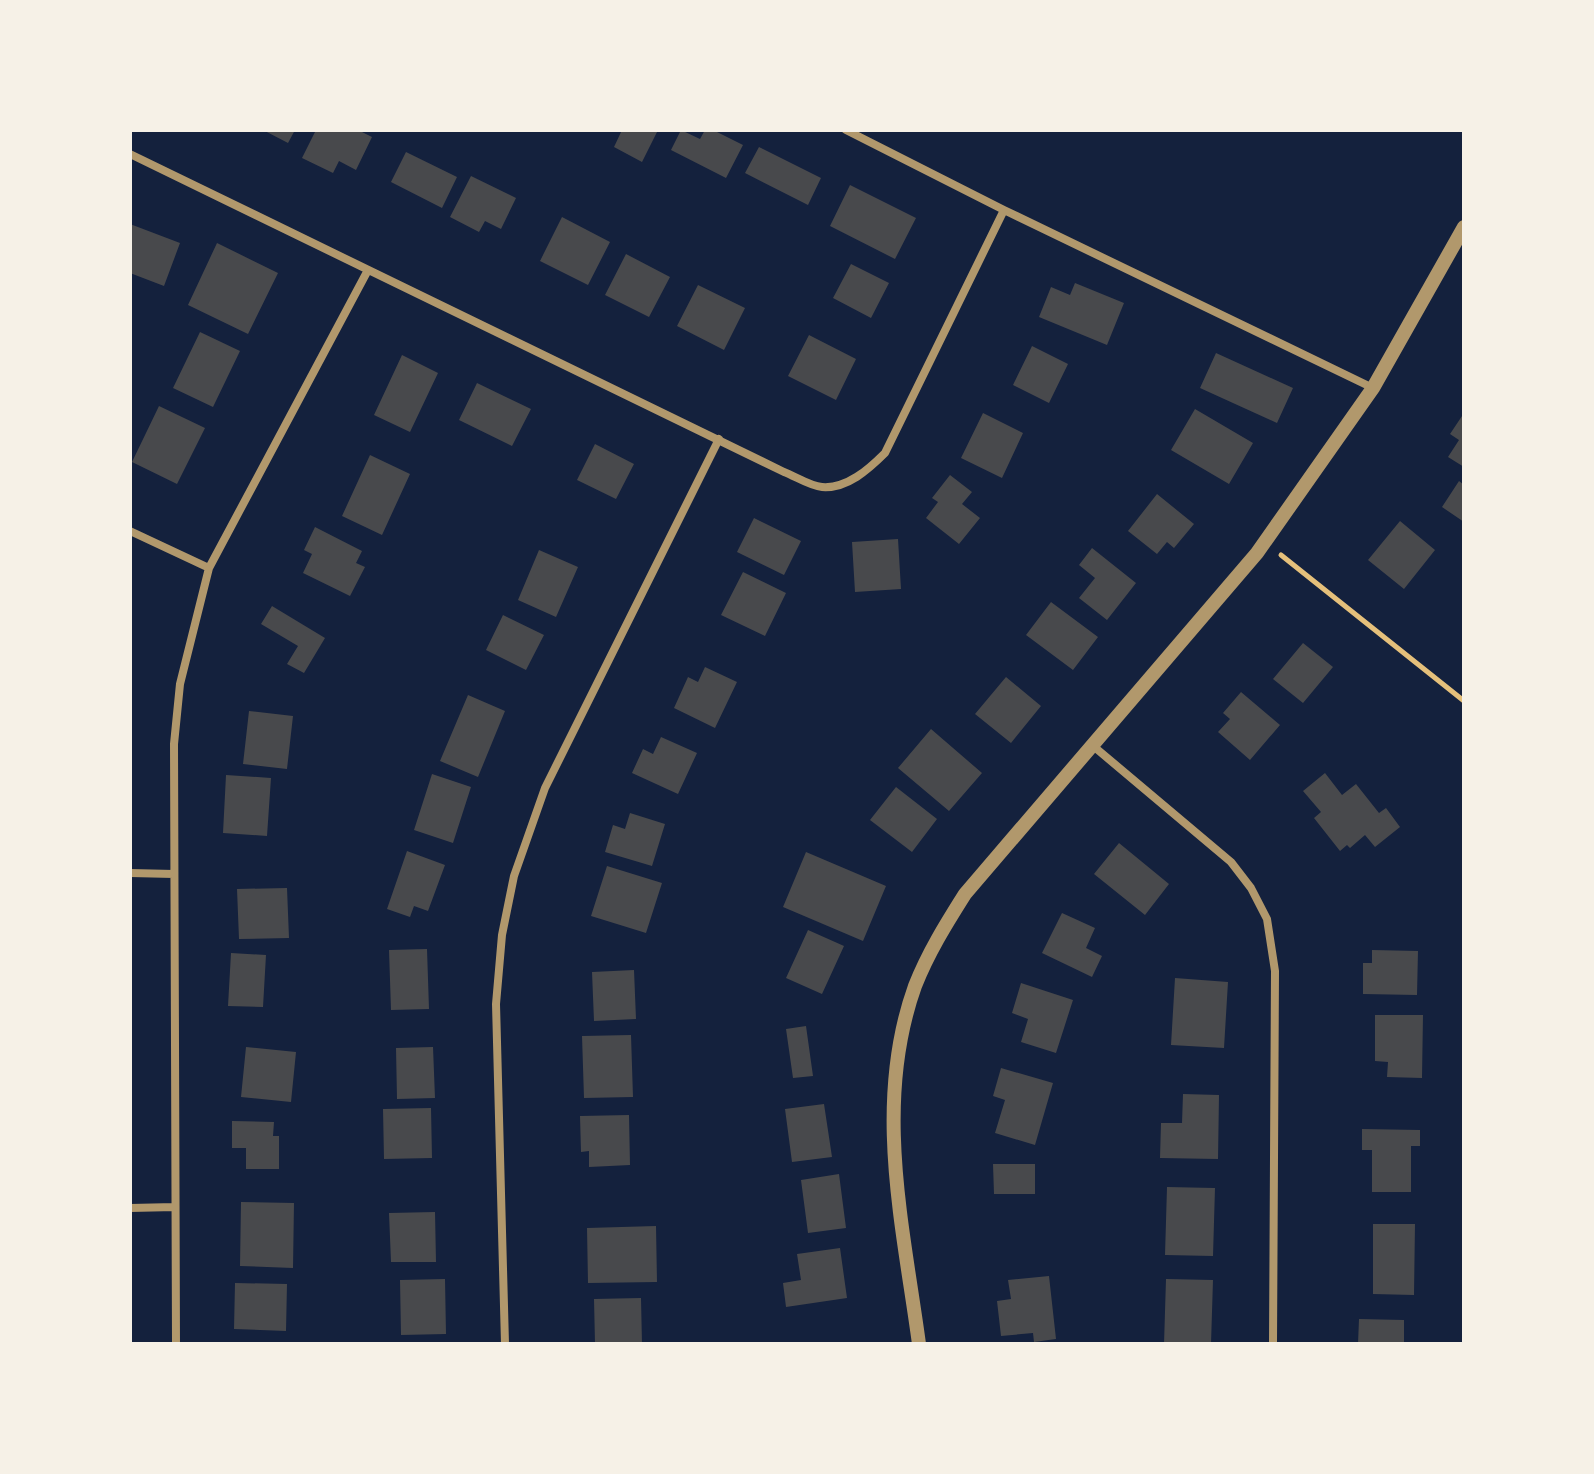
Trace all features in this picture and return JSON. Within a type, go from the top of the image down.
[{"type":"street","points":[[846,130],[1373,388]]},
{"type":"street","points":[[130,154],[784,472],[822,487],[847,482],[868,471],[885,453],[1004,210]]},
{"type":"street","points":[[919,1344],[892,1139],[893,1087],[901,1036],[916,985],[932,950],[965,894],[1265,542],[1373,388],[1464,227]]},
{"type":"street","points":[[176,1344],[174,744],[180,684],[209,568],[368,270]]},
{"type":"street","points":[[505,1344],[496,1004],[502,935],[514,876],[545,788],[719,439]]},
{"type":"street","points":[[130,531],[209,568]]},
{"type":"street","points":[[1092,745],[1231,862],[1251,888],[1267,919],[1275,971],[1273,1344]]},
{"type":"street","points":[[130,873],[174,874]]},
{"type":"street","points":[[130,1208],[175,1207]]},
{"type":"path","points":[[1265,542],[1464,701]]},
{"type":"building","points":[[263,130],[295,130],[288,143]]},
{"type":"building","points":[[316,130],[358,130],[372,137],[356,170],[339,161],[333,173],[302,158]]},
{"type":"building","points":[[622,130],[658,130],[642,162],[614,147]]},
{"type":"building","points":[[681,130],[700,139],[705,130],[713,130],[743,145],[726,178],[671,150]]},
{"type":"building","points":[[759,147],[821,178],[808,205],[745,173]]},
{"type":"building","points":[[406,152],[457,177],[442,208],[391,182]]},
{"type":"building","points":[[471,176],[516,198],[501,229],[485,221],[479,232],[450,217]]},
{"type":"building","points":[[850,185],[916,218],[895,259],[830,226]]},
{"type":"building","points":[[562,217],[610,242],[588,285],[540,261]]},
{"type":"building","points":[[130,224],[180,243],[164,286],[130,273]]},
{"type":"building","points":[[217,243],[278,273],[248,334],[188,305]]},
{"type":"building","points":[[626,254],[670,277],[649,317],[605,295]]},
{"type":"building","points":[[851,264],[889,283],[871,318],[833,298]]},
{"type":"building","points":[[1075,283],[1124,303],[1107,345],[1039,317],[1051,287],[1070,295]]},
{"type":"building","points":[[698,285],[745,308],[724,350],[677,326]]},
{"type":"building","points":[[200,332],[240,351],[213,407],[173,388]]},
{"type":"building","points":[[809,335],[856,359],[836,400],[788,376]]},
{"type":"building","points":[[1032,346],[1068,364],[1049,403],[1013,385]]},
{"type":"building","points":[[1216,353],[1293,388],[1277,423],[1200,388]]},
{"type":"building","points":[[402,355],[438,373],[410,432],[374,415]]},
{"type":"building","points":[[477,383],[531,409],[512,446],[459,420]]},
{"type":"building","points":[[159,406],[205,428],[177,484],[132,462]]},
{"type":"building","points":[[1195,409],[1253,443],[1229,484],[1171,450]]},
{"type":"building","points":[[983,413],[1023,433],[1002,478],[961,458]]},
{"type":"building","points":[[1464,413],[1464,467],[1448,457],[1459,440],[1450,434]]},
{"type":"building","points":[[595,444],[634,464],[616,499],[577,480]]},
{"type":"building","points":[[370,455],[410,474],[382,535],[342,516]]},
{"type":"building","points":[[950,475],[972,492],[962,504],[980,518],[959,544],[926,518],[938,502],[932,498]]},
{"type":"building","points":[[1459,481],[1464,485],[1464,522],[1442,507]]},
{"type":"building","points":[[1157,494],[1194,524],[1174,548],[1167,542],[1157,554],[1128,531]]},
{"type":"building","points":[[754,518],[801,541],[784,575],[737,552]]},
{"type":"building","points":[[1400,521],[1435,550],[1404,589],[1368,560]]},
{"type":"building","points":[[315,527],[362,551],[356,563],[365,567],[350,596],[303,573],[312,554],[304,550]]},
{"type":"building","points":[[898,539],[901,589],[855,592],[852,542]]},
{"type":"building","points":[[1092,548],[1136,583],[1107,620],[1079,598],[1095,578],[1079,565]]},
{"type":"building","points":[[539,550],[578,567],[556,617],[518,600]]},
{"type":"building","points":[[743,572],[786,593],[765,636],[721,615]]},
{"type":"building","points":[[1051,602],[1098,637],[1073,670],[1026,635]]},
{"type":"building","points":[[272,606],[325,638],[304,673],[287,664],[298,646],[261,624]]},
{"type":"building","points":[[503,615],[544,635],[526,670],[486,650]]},
{"type":"building","points":[[1303,643],[1333,667],[1303,703],[1273,679]]},
{"type":"building","points":[[705,667],[737,682],[715,728],[674,708],[688,677],[698,682]]},
{"type":"building","points":[[1006,677],[1041,706],[1011,743],[975,714]]},
{"type":"building","points":[[1241,692],[1280,725],[1250,760],[1218,732],[1230,719],[1223,713]]},
{"type":"building","points":[[468,695],[505,711],[478,777],[440,761]]},
{"type":"building","points":[[249,711],[293,716],[287,769],[243,764]]},
{"type":"building","points":[[931,729],[982,773],[949,811],[898,768]]},
{"type":"building","points":[[661,737],[697,753],[678,794],[632,773],[643,749],[653,754]]},
{"type":"building","points":[[1325,773],[1342,795],[1356,784],[1379,813],[1386,808],[1400,827],[1375,847],[1365,835],[1350,848],[1347,845],[1340,851],[1314,818],[1321,812],[1303,791]]},
{"type":"building","points":[[432,774],[471,787],[453,843],[414,830]]},
{"type":"building","points":[[226,775],[271,778],[267,836],[223,833]]},
{"type":"building","points":[[896,787],[937,819],[912,852],[870,820]]},
{"type":"building","points":[[630,813],[665,824],[652,866],[605,852],[613,825],[625,829]]},
{"type":"building","points":[[1119,843],[1169,884],[1145,915],[1094,874]]},
{"type":"building","points":[[407,851],[445,865],[428,911],[414,906],[410,917],[387,909]]},
{"type":"building","points":[[806,852],[886,886],[863,941],[783,907]]},
{"type":"building","points":[[607,866],[662,883],[646,933],[591,916]]},
{"type":"building","points":[[287,888],[289,938],[239,939],[237,889]]},
{"type":"building","points":[[1062,913],[1095,928],[1086,948],[1102,956],[1092,977],[1042,953]]},
{"type":"building","points":[[808,930],[844,946],[822,994],[786,978]]},
{"type":"building","points":[[427,949],[429,1009],[391,1010],[389,950]]},
{"type":"building","points":[[1372,950],[1418,951],[1417,995],[1363,994],[1363,963],[1372,963]]},
{"type":"building","points":[[231,953],[266,955],[263,1007],[228,1006]]},
{"type":"building","points":[[634,970],[636,1019],[594,1021],[592,972]]},
{"type":"building","points":[[1175,978],[1228,982],[1224,1048],[1171,1045]]},
{"type":"building","points":[[1021,983],[1073,1000],[1056,1053],[1021,1042],[1028,1019],[1012,1013]]},
{"type":"building","points":[[1375,1015],[1423,1015],[1422,1078],[1387,1077],[1388,1062],[1375,1061]]},
{"type":"building","points":[[806,1026],[813,1076],[793,1078],[786,1029]]},
{"type":"building","points":[[631,1035],[633,1097],[584,1098],[582,1036]]},
{"type":"building","points":[[246,1047],[296,1052],[291,1102],[241,1097]]},
{"type":"building","points":[[433,1047],[435,1098],[397,1099],[396,1048]]},
{"type":"building","points":[[1001,1068],[1053,1083],[1035,1145],[995,1133],[1005,1100],[993,1096]]},
{"type":"building","points":[[1183,1094],[1219,1095],[1218,1159],[1160,1158],[1161,1123],[1182,1123]]},
{"type":"building","points":[[824,1104],[832,1157],[792,1162],[785,1109]]},
{"type":"building","points":[[431,1108],[432,1158],[384,1159],[383,1109]]},
{"type":"building","points":[[629,1115],[630,1165],[589,1167],[589,1151],[581,1152],[580,1116]]},
{"type":"building","points":[[232,1121],[274,1122],[273,1136],[279,1136],[279,1169],[246,1169],[246,1148],[232,1148]]},
{"type":"building","points":[[1362,1129],[1420,1130],[1420,1146],[1411,1146],[1411,1192],[1372,1192],[1372,1150],[1362,1150]]},
{"type":"building","points":[[993,1164],[1035,1164],[1035,1194],[994,1194]]},
{"type":"building","points":[[839,1174],[846,1228],[808,1233],[801,1180]]},
{"type":"building","points":[[1167,1187],[1215,1188],[1213,1256],[1165,1255]]},
{"type":"building","points":[[241,1202],[294,1203],[293,1268],[240,1266]]},
{"type":"building","points":[[435,1212],[436,1262],[391,1262],[389,1213]]},
{"type":"building","points":[[1373,1224],[1415,1224],[1414,1295],[1373,1294]]},
{"type":"building","points":[[656,1226],[657,1282],[588,1283],[587,1228]]},
{"type":"building","points":[[840,1248],[847,1298],[786,1307],[783,1283],[801,1280],[797,1254]]},
{"type":"building","points":[[1049,1276],[1056,1339],[1034,1342],[1033,1333],[1001,1336],[997,1301],[1011,1299],[1008,1280]]},
{"type":"building","points":[[445,1279],[446,1334],[401,1335],[400,1280]]},
{"type":"building","points":[[1166,1279],[1213,1280],[1211,1344],[1164,1344]]},
{"type":"building","points":[[235,1283],[287,1284],[286,1331],[234,1329]]},
{"type":"building","points":[[641,1298],[642,1344],[595,1344],[594,1299]]},
{"type":"building","points":[[1359,1319],[1404,1320],[1404,1344],[1358,1344]]}]
